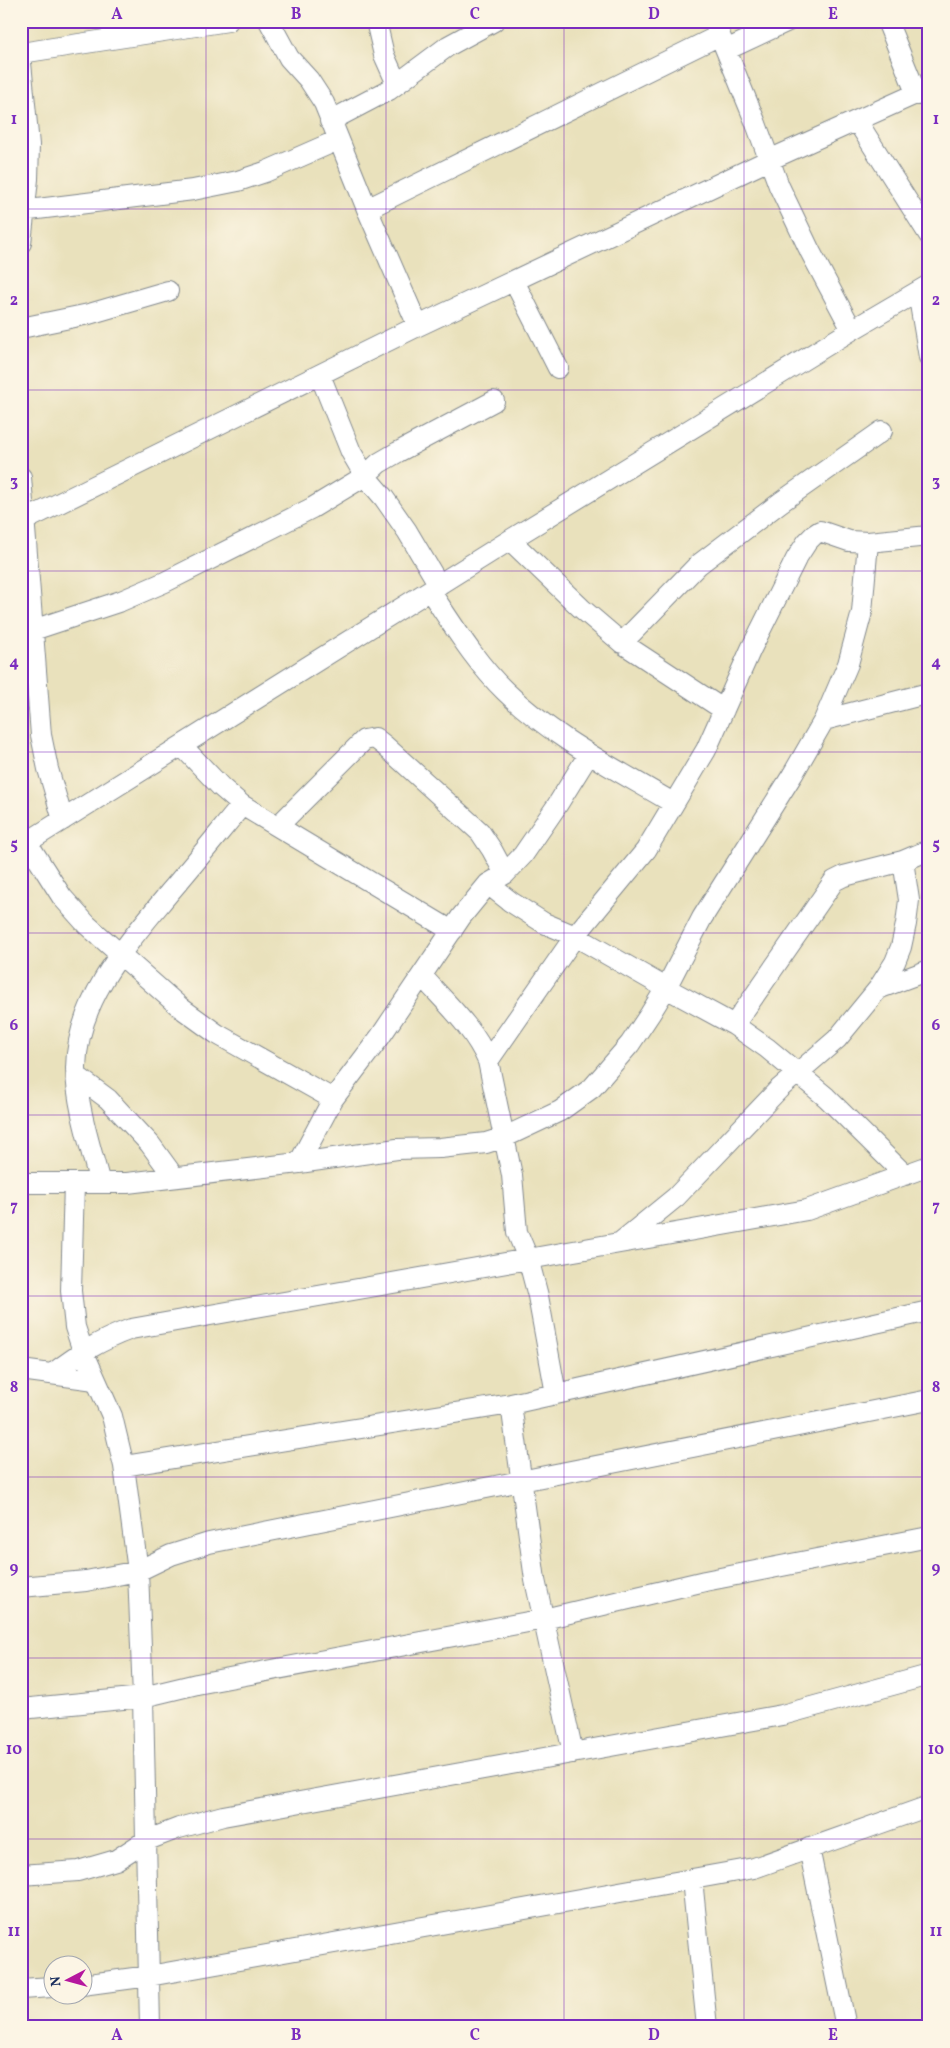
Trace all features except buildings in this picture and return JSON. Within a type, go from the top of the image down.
[{"type":"street","points":[[21,53],[228,21]]},
{"type":"street","points":[[269,21],[289,58],[309,80],[324,103],[367,209],[418,326]]},
{"type":"street","points":[[376,21],[384,55],[397,84]]},
{"type":"street","points":[[330,120],[397,84],[448,46],[494,21]]},
{"type":"street","points":[[367,209],[720,35],[788,21]]},
{"type":"street","points":[[22,521],[418,326],[769,160],[923,91],[887,21]]},
{"type":"street","points":[[720,35],[791,214],[852,330]]},
{"type":"street","points":[[21,63],[29,144],[21,243]]},
{"type":"street","points":[[857,121],[929,235]]},
{"type":"street","points":[[23,211],[194,190],[238,181],[266,172],[338,140]]},
{"type":"street","points":[[514,281],[558,368]]},
{"type":"street","points":[[333,1099],[217,1034],[181,1008],[87,925],[62,897],[24,844],[510,540],[923,288],[929,357]]},
{"type":"street","points":[[21,328],[88,314],[168,291]]},
{"type":"street","points":[[320,375],[351,452],[365,476],[384,498],[407,531],[435,588],[481,665],[504,691],[528,712],[589,754],[673,803]]},
{"type":"street","points":[[33,630],[121,601],[165,582],[312,508],[365,476],[379,463],[494,401]]},
{"type":"street","points":[[622,643],[698,565],[780,502],[882,431]]},
{"type":"street","points":[[21,477],[22,521],[41,734],[48,769],[63,820]]},
{"type":"street","points":[[488,1061],[575,936],[646,850],[706,750],[751,649],[796,559],[807,542],[817,533],[823,531],[849,541],[868,542],[929,536]]},
{"type":"street","points":[[510,540],[581,608],[622,643],[724,710]]},
{"type":"street","points":[[21,1183],[127,1183],[299,1163],[397,1149],[440,1148],[486,1143],[505,1138],[560,1111],[592,1088],[630,1044],[666,988],[702,918],[793,774],[824,720],[848,664],[862,612],[868,542]]},
{"type":"street","points":[[824,720],[929,693]]},
{"type":"street","points":[[278,826],[364,740],[374,738],[384,744],[480,832],[492,850],[497,879],[511,902],[544,923],[575,936],[734,1025],[826,1097],[905,1176]]},
{"type":"street","points":[[182,746],[242,805],[452,931]]},
{"type":"street","points":[[299,1163],[333,1099],[380,1037],[452,931],[474,900],[523,855],[589,754]]},
{"type":"street","points":[[100,1183],[86,1126],[77,1076],[78,1044],[82,1025],[91,1003],[119,955],[242,805]]},
{"type":"street","points":[[734,1025],[834,881],[844,876],[903,861],[929,850]]},
{"type":"street","points":[[622,1242],[676,1197],[779,1089],[837,1039],[878,989],[895,962],[901,947],[906,924],[909,900],[903,861]]},
{"type":"street","points":[[878,989],[929,970]]},
{"type":"street","points":[[422,976],[468,1026],[488,1061],[512,1175],[517,1232],[528,1258],[548,1344],[556,1394]]},
{"type":"street","points":[[77,1076],[108,1099],[150,1144],[174,1177]]},
{"type":"street","points":[[52,1374],[82,1351],[104,1339],[131,1329],[807,1210],[929,1166]]},
{"type":"street","points":[[74,1183],[71,1291],[75,1327],[82,1351],[112,1416],[124,1466],[138,1571],[143,1697],[150,2027]]},
{"type":"street","points":[[124,1466],[511,1404],[929,1311]]},
{"type":"street","points":[[21,1370],[95,1380]]},
{"type":"street","points":[[21,1588],[86,1581],[138,1571],[171,1555],[209,1543],[929,1400]]},
{"type":"street","points":[[511,1404],[535,1580],[573,1753]]},
{"type":"street","points":[[21,1709],[143,1697],[197,1684],[544,1619],[705,1580],[929,1537]]},
{"type":"street","points":[[21,1875],[78,1871],[116,1860],[145,1841],[179,1828],[223,1816],[782,1715],[929,1675]]},
{"type":"street","points":[[92,1984],[148,1976],[754,1868],[929,1806]]},
{"type":"street","points":[[809,1848],[846,2027]]},
{"type":"street","points":[[692,1879],[707,2027]]},
{"type":"street","points":[[21,1990],[42,1988]]}]
